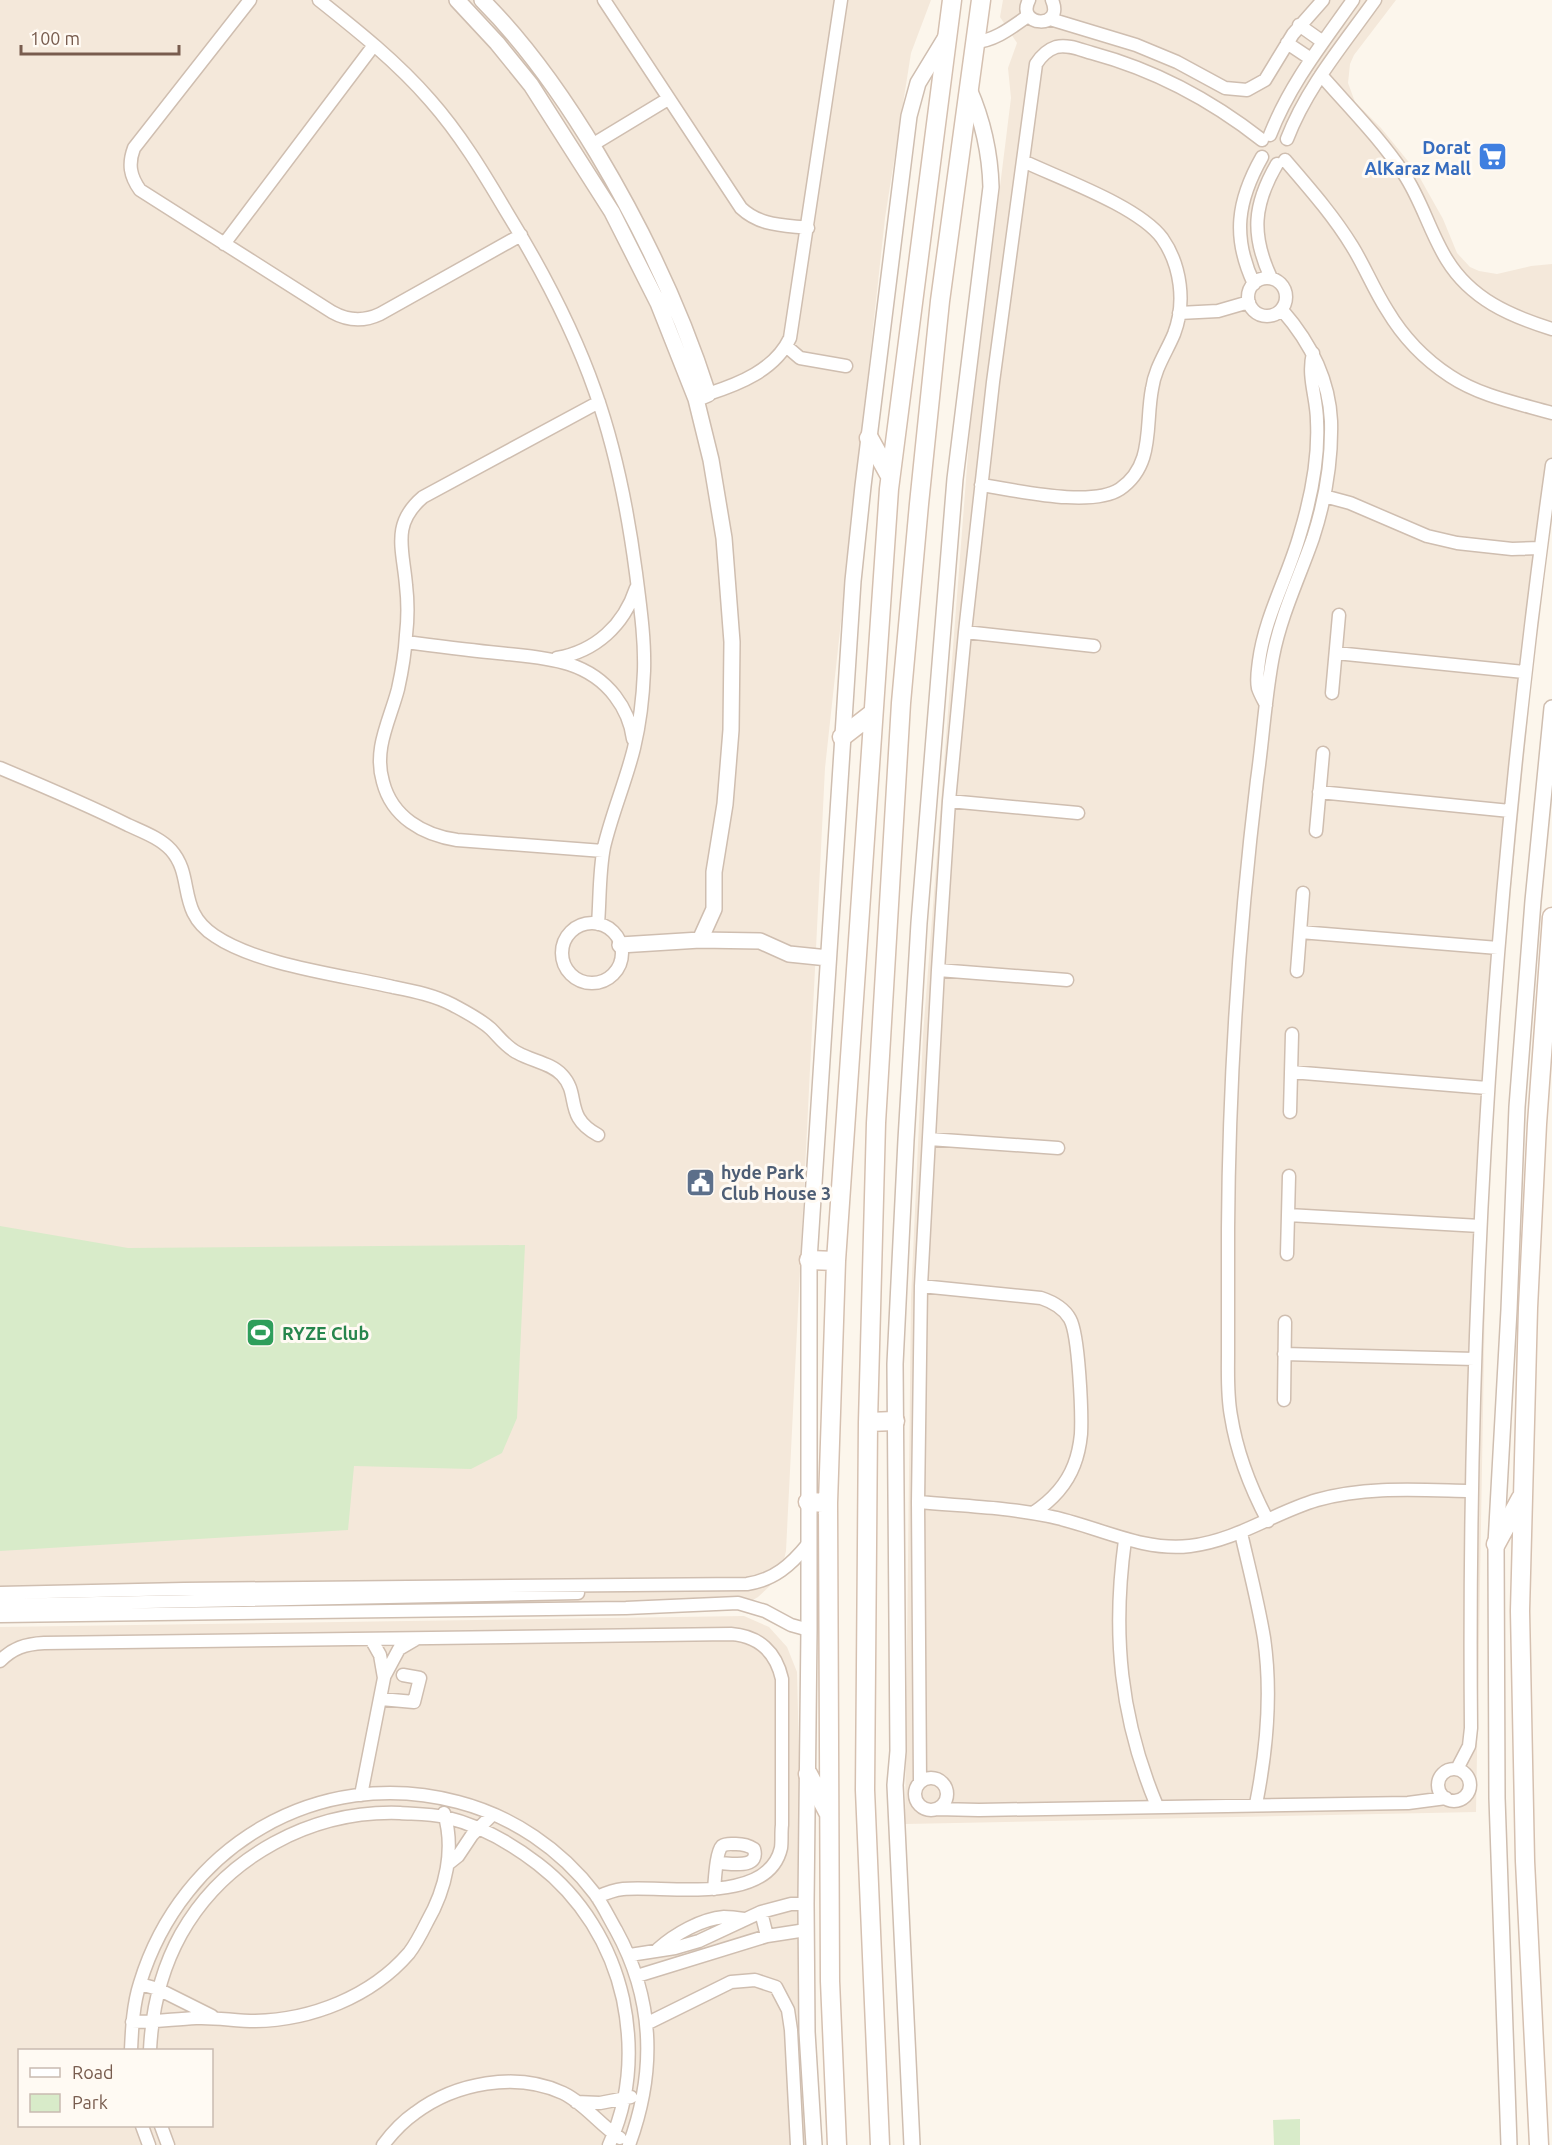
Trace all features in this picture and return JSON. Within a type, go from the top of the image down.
[{"type":"main road","points":[[837,2145],[830,1981],[828,1503],[836,1261],[890,476],[952,0]]},
{"type":"main road","points":[[880,2145],[865,1824],[868,1422],[876,1123],[901,703],[940,301],[981,0]]},
{"type":"main road","points":[[869,438],[890,476]]},
{"type":"main road","points":[[843,737],[873,713]]},
{"type":"main road","points":[[867,788],[878,796],[891,795],[896,791]]},
{"type":"main road","points":[[865,824],[878,821],[885,823],[894,834]]},
{"type":"main road","points":[[1539,2145],[1525,1861],[1520,1611],[1528,1308],[1535,1159],[1552,917]]},
{"type":"main road","points":[[809,1260],[836,1261]]},
{"type":"main road","points":[[868,1422],[895,1420]]},
{"type":"main road","points":[[1496,1544],[1522,1497]]},
{"type":"main road","points":[[808,1502],[828,1503]]},
{"type":"main road","points":[[808,1774],[829,1813]]},
{"type":"street","points":[[250,0],[140,141],[131,157],[131,174],[140,190],[332,312],[355,320],[372,318],[380,314],[521,236]]},
{"type":"street","points":[[319,0],[412,80],[446,119],[481,169],[521,236],[565,318],[599,402],[609,435],[623,494],[638,584],[644,639],[644,667],[634,748],[603,850],[598,924]]},
{"type":"street","points":[[457,0],[491,36],[531,85],[612,212],[702,397]]},
{"type":"street","points":[[482,0],[547,75],[627,204],[659,266],[686,329],[702,397],[724,537],[732,642],[731,730],[725,804],[714,872],[714,909],[700,940]]},
{"type":"street","points":[[604,0],[741,208],[748,215],[762,222],[808,228]]},
{"type":"street","points":[[702,397],[740,382],[776,360],[786,346],[792,330],[842,0]]},
{"type":"street","points":[[1029,0],[1026,10],[1028,15],[1038,22],[1050,18],[1054,13],[1052,0]]},
{"type":"street","points":[[1050,18],[1136,45],[1187,67],[1225,88],[1236,91],[1257,87],[1265,80],[1299,25],[1323,0]]},
{"type":"street","points":[[1254,284],[1243,256],[1240,227],[1248,183],[1262,157],[1260,146],[1289,92],[1353,0]]},
{"type":"street","points":[[1287,139],[1300,107],[1375,0]]},
{"type":"street","points":[[975,42],[982,42],[998,35],[1028,15]]},
{"type":"street","points":[[1299,25],[1323,42]]},
{"type":"street","points":[[814,2145],[807,2032],[806,1930],[809,1260],[853,581],[869,438],[909,116],[918,83],[946,37]]},
{"type":"street","points":[[1287,43],[1311,59]]},
{"type":"street","points":[[224,243],[374,45]]},
{"type":"street","points":[[1271,278],[1259,280],[1250,289],[1249,302],[1255,312],[1266,316],[1282,310],[1286,299],[1284,288],[1271,278],[1261,253],[1256,226],[1260,199],[1290,150],[1287,139],[1282,135],[1266,138],[1175,83],[1134,66],[1066,46],[1048,51],[1036,64],[1023,161],[981,485],[950,801],[938,970],[921,1286],[918,1502],[920,1782],[914,1793],[917,1803],[926,1809],[1408,1803],[1462,1798],[1469,1788],[1469,1780],[1456,1769],[1446,1771],[1439,1779],[1439,1790],[1446,1798]]},
{"type":"street","points":[[1321,75],[1403,173],[1418,198],[1447,260],[1460,277],[1471,289],[1496,308],[1528,322],[1552,329]]},
{"type":"street","points":[[912,2145],[895,1785],[898,1751],[895,1364],[921,900],[955,479],[991,187],[986,136],[969,89]]},
{"type":"street","points":[[592,145],[668,99]]},
{"type":"street","points":[[1262,157],[1271,164],[1281,162]]},
{"type":"street","points":[[981,485],[1085,498],[1108,495],[1129,482],[1143,462],[1153,383],[1160,361],[1174,335],[1179,313],[1180,287],[1174,262],[1152,227],[1128,210],[1023,161]]},
{"type":"street","points":[[1281,162],[1313,192],[1341,230],[1387,311],[1415,347],[1451,376],[1471,387],[1492,396],[1552,413]]},
{"type":"street","points":[[1179,313],[1218,310],[1249,302]]},
{"type":"street","points":[[1268,1521],[1245,1474],[1229,1401],[1230,1114],[1248,862],[1267,706],[1258,688],[1260,656],[1265,631],[1312,539],[1324,496],[1331,419],[1325,384],[1313,353],[1282,310]]},
{"type":"street","points":[[786,346],[795,355],[806,360],[846,366]]},
{"type":"street","points":[[1290,581],[1306,516],[1316,454],[1317,418],[1310,372],[1313,353]]},
{"type":"street","points":[[599,402],[423,498],[407,515],[400,538],[407,604],[406,642],[398,688],[380,750],[380,766],[389,798],[399,812],[425,832],[440,837],[603,850]]},
{"type":"street","points":[[1456,1769],[1469,1746],[1471,1728],[1471,1491],[1487,1088],[1524,672],[1552,465]]},
{"type":"street","points":[[1324,496],[1358,506],[1427,536],[1494,548],[1540,548]]},
{"type":"street","points":[[553,659],[582,651],[607,635],[626,612],[638,584]]},
{"type":"street","points":[[1332,693],[1339,615]]},
{"type":"street","points":[[965,632],[1094,646]]},
{"type":"street","points":[[406,642],[553,659],[584,669],[610,689],[620,702],[627,717],[634,748]]},
{"type":"street","points":[[1336,653],[1524,672]]},
{"type":"street","points":[[1509,2145],[1497,1798],[1496,1544],[1509,1310],[1516,1107],[1552,708]]},
{"type":"street","points":[[1316,831],[1323,753]]},
{"type":"street","points":[[0,768],[80,802],[164,844],[180,863],[186,895],[194,914],[218,939],[280,962],[426,994],[450,1003],[474,1016],[516,1053],[550,1066],[561,1073],[570,1089],[576,1115],[585,1126],[598,1135]]},
{"type":"street","points":[[1319,792],[1510,811]]},
{"type":"street","points":[[950,801],[1078,813]]},
{"type":"street","points":[[1297,971],[1303,893]]},
{"type":"street","points":[[598,924],[608,928],[616,935],[622,955],[614,974],[596,983],[585,982],[576,979],[563,963],[564,942],[578,927],[598,924]]},
{"type":"street","points":[[1300,932],[1498,948]]},
{"type":"street","points":[[620,945],[700,940],[760,941],[789,954],[828,958]]},
{"type":"street","points":[[938,970],[1068,980]]},
{"type":"street","points":[[1290,1112],[1292,1034]]},
{"type":"street","points":[[1291,1072],[1487,1088]]},
{"type":"street","points":[[929,1139],[1058,1148]]},
{"type":"street","points":[[1287,1254],[1289,1176]]},
{"type":"street","points":[[1288,1215],[1480,1226]]},
{"type":"street","points":[[921,1286],[1041,1298],[1058,1305],[1070,1319],[1076,1336],[1081,1425],[1079,1449],[1068,1479],[1046,1504],[1033,1513]]},
{"type":"street","points":[[1284,1400],[1285,1322]]},
{"type":"street","points":[[1284,1354],[1475,1359]]},
{"type":"street","points":[[918,1502],[1033,1513],[1086,1525],[1125,1540],[1181,1547],[1241,1533],[1316,1500],[1357,1492],[1471,1491]]},
{"type":"street","points":[[1241,1533],[1258,1604],[1267,1675],[1265,1746],[1256,1804]]},
{"type":"street","points":[[1125,1540],[1118,1611],[1122,1683],[1128,1719],[1157,1806]]},
{"type":"street","points":[[0,1593],[747,1584],[762,1581],[777,1574],[808,1544]]},
{"type":"street","points":[[0,1605],[747,1590],[767,1586],[808,1560]]},
{"type":"street","points":[[0,1616],[626,1608],[738,1604],[765,1611],[791,1625],[809,1630]]},
{"type":"street","points":[[0,1661],[9,1652],[26,1644],[731,1634],[749,1637],[765,1646],[774,1656],[782,1679],[781,1847],[776,1859],[764,1873],[739,1885],[714,1889],[622,1889],[609,1891],[597,1897]]},
{"type":"street","points":[[384,1678],[399,1649],[418,1638]]},
{"type":"street","points":[[361,1795],[384,1678],[380,1655],[371,1639]]},
{"type":"street","points":[[381,1699],[414,1702],[420,1678],[403,1675]]},
{"type":"street","points":[[920,1782],[936,1778],[944,1785],[945,1801],[936,1809]]},
{"type":"street","points":[[131,2049],[132,2022],[140,1984],[166,1922],[197,1880],[228,1850],[254,1832],[282,1816],[311,1805],[361,1795],[397,1793],[444,1798],[494,1814],[531,1834],[576,1872],[597,1897],[630,1955],[637,1976],[646,2024],[647,2071],[644,2095],[629,2144],[612,2140],[576,2102],[563,2093],[542,2086],[497,2082],[475,2085],[453,2092],[421,2108],[397,2128],[382,2145]]},
{"type":"street","points":[[132,2022],[216,2018],[254,2021],[279,2019],[303,2015],[350,1998],[372,1985],[410,1952],[434,1910],[442,1890],[448,1864],[449,1827],[445,1817],[444,1798]]},
{"type":"street","points":[[150,2049],[151,2022],[158,1989],[168,1960],[182,1933],[199,1908],[226,1878],[267,1847],[323,1822],[383,1813],[445,1817],[478,1829],[527,1855],[568,1892],[600,1936],[612,1961],[626,2014],[629,2042],[625,2098],[612,2140]]},
{"type":"street","points":[[448,1864],[458,1856],[478,1829],[494,1814]]},
{"type":"street","points":[[714,1889],[717,1863]]},
{"type":"street","points":[[630,1955],[658,1949],[678,1935],[723,1917],[744,1919],[761,1911],[791,1904],[806,1904]]},
{"type":"street","points":[[761,1911],[767,1936]]},
{"type":"street","points":[[637,1976],[767,1936],[806,1930]]},
{"type":"street","points":[[646,2024],[731,1982],[755,1980],[776,1987],[788,2010],[791,2030],[797,2145]]},
{"type":"street","points":[[140,1984],[158,1989],[216,2018]]},
{"type":"street","points":[[576,2102],[600,2103],[644,2095]]},
{"type":"street","points":[[142,2127],[148,2145]]},
{"type":"street","points":[[161,2127],[168,2145]]},
{"type":"shaded area","points":[[0,0],[931,0],[911,53],[885,218],[825,768],[786,1551],[781,1572],[774,1582],[748,1603],[0,1619]]},
{"type":"shaded area","points":[[1003,0],[1396,0],[1354,55],[1350,64],[1348,83],[1355,102],[1381,128],[1416,171],[1443,219],[1457,253],[1470,267],[1497,274],[1552,264],[1552,517],[1538,614],[1497,1031],[1486,1238],[1476,1812],[905,1824],[911,1298],[923,1035],[970,428],[1011,98],[1008,68],[1017,43],[1000,17]]},
{"type":"shaded area","points":[[744,1616],[769,1627],[787,1647],[797,1672],[806,2040],[814,2145],[0,2145],[0,1627]]},
{"type":"green space","name":"RYZE Club","points":[[0,1226],[128,1248],[525,1245],[517,1418],[502,1453],[471,1469],[354,1466],[348,1530],[0,1551]]},
{"type":"green space","points":[[1300,2119],[1300,2145],[1274,2145],[1273,2120]]},
{"type":"place","name":"Dorat AlKaraz Mall","points":[[1492,157]]},
{"type":"place","name":"hyde Park Club House 3","points":[[700,1182]]},
{"type":"place","name":"RYZE Club","points":[[261,1333]]}]
